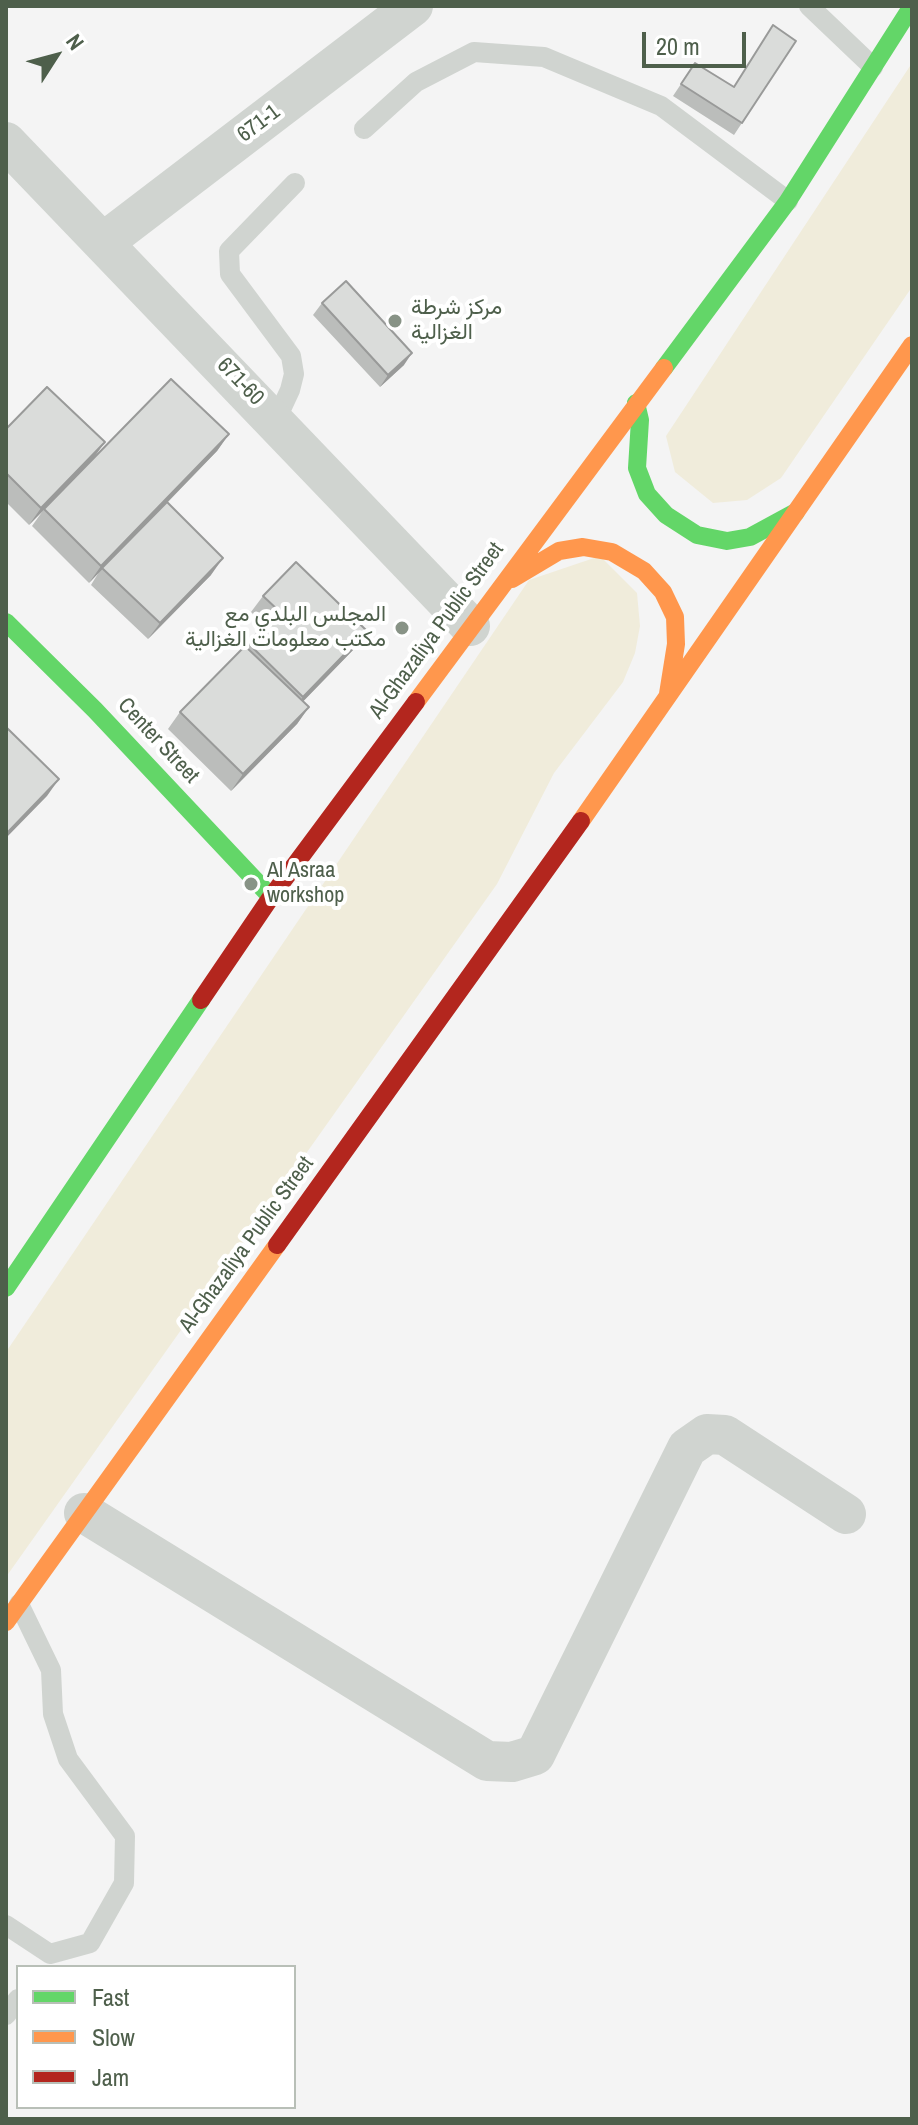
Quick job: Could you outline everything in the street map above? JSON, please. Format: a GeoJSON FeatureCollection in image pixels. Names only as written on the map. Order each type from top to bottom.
{"type":"FeatureCollection","features":[{"type":"Feature","properties":{"kind":"main road","name":"Al-Ghazaliya Public Street"},"geometry":{"type":"LineString","coordinates":[[6,1288],[271,897],[788,201],[912,6]]}},
{"type":"Feature","properties":{"kind":"main road","name":"Al-Ghazaliya Public Street"},"geometry":{"type":"LineString","coordinates":[[6,1622],[667,701],[912,345]]}},
{"type":"Feature","properties":{"kind":"main road"},"geometry":{"type":"LineString","coordinates":[[636,403],[640,420],[636,441],[637,468],[647,494],[666,515],[697,535],[727,541],[750,537],[801,509]]}},
{"type":"Feature","properties":{"kind":"main road"},"geometry":{"type":"LineString","coordinates":[[499,587],[559,551],[583,547],[612,552],[644,571],[663,592],[675,617],[676,644],[667,701]]}},
{"type":"Feature","properties":{"kind":"main road","name":"Center Street"},"geometry":{"type":"LineString","coordinates":[[6,622],[95,710],[271,897]]}},
{"type":"Feature","properties":{"kind":"street","name":"671-1"},"geometry":{"type":"LineString","coordinates":[[104,242],[413,6]]}},
{"type":"Feature","properties":{"kind":"street","name":"671-60"},"geometry":{"type":"LineString","coordinates":[[6,142],[276,420],[470,626]]}},
{"type":"Feature","properties":{"kind":"street"},"geometry":{"type":"LineString","coordinates":[[84,1513],[487,1761],[512,1762],[535,1755],[687,1448],[707,1434],[725,1435],[846,1514]]}},
{"type":"Feature","properties":{"kind":"lane"},"geometry":{"type":"LineString","coordinates":[[809,6],[873,67]]}},
{"type":"Feature","properties":{"kind":"lane"},"geometry":{"type":"LineString","coordinates":[[364,129],[416,82],[474,52],[544,57],[661,106],[788,201]]}},
{"type":"Feature","properties":{"kind":"lane"},"geometry":{"type":"LineString","coordinates":[[276,420],[294,374],[291,356],[230,274],[229,251],[295,183]]}},
{"type":"Feature","properties":{"kind":"lane"},"geometry":{"type":"LineString","coordinates":[[6,1925],[46,1961],[90,1943],[124,1883],[125,1836],[68,1759],[53,1714],[51,1670],[19,1604]]}},
{"type":"Feature","properties":{"kind":"shaded area"},"geometry":{"type":"Polygon","coordinates":[[[912,63],[912,287],[781,478],[747,500],[713,503],[675,472],[666,436],[912,63]]]}},
{"type":"Feature","properties":{"kind":"shaded area"},"geometry":{"type":"Polygon","coordinates":[[[600,556],[637,593],[640,626],[635,653],[623,682],[554,773],[497,884],[6,1577],[6,1352],[529,580],[600,556]]]}},
{"type":"Feature","properties":{"kind":"building"},"geometry":{"type":"Polygon","coordinates":[[[773,25],[796,41],[742,123],[681,84],[695,63],[734,87],[773,25]]]}},
{"type":"Feature","properties":{"kind":"building"},"geometry":{"type":"Polygon","coordinates":[[[346,281],[412,353],[388,375],[322,303],[346,281]]]}},
{"type":"Feature","properties":{"kind":"building"},"geometry":{"type":"Polygon","coordinates":[[[171,379],[229,434],[101,566],[44,509],[171,379]]]}},
{"type":"Feature","properties":{"kind":"building"},"geometry":{"type":"Polygon","coordinates":[[[47,387],[105,442],[41,508],[6,473],[6,429],[47,387]]]}},
{"type":"Feature","properties":{"kind":"building"},"geometry":{"type":"Polygon","coordinates":[[[167,502],[223,558],[160,623],[102,568],[167,502]]]}},
{"type":"Feature","properties":{"kind":"building"},"geometry":{"type":"Polygon","coordinates":[[[296,562],[367,631],[303,697],[248,643],[279,611],[263,596],[296,562]]]}},
{"type":"Feature","properties":{"kind":"building"},"geometry":{"type":"Polygon","coordinates":[[[245,646],[309,707],[243,774],[180,712],[245,646]]]}},
{"type":"Feature","properties":{"kind":"building"},"geometry":{"type":"Polygon","coordinates":[[[6,727],[59,779],[6,834],[6,727]]]}},
{"type":"Feature","properties":{"kind":"traffic: fast"},"geometry":{"type":"LineString","coordinates":[[664,368],[788,201],[912,6]]}},
{"type":"Feature","properties":{"kind":"traffic: fast"},"geometry":{"type":"LineString","coordinates":[[636,403],[640,420],[637,468],[647,494],[666,515],[697,535],[727,541],[750,537],[796,512]]}},
{"type":"Feature","properties":{"kind":"traffic: fast"},"geometry":{"type":"LineString","coordinates":[[6,622],[95,710],[271,897]]}},
{"type":"Feature","properties":{"kind":"traffic: fast"},"geometry":{"type":"LineString","coordinates":[[6,1288],[201,1000]]}},
{"type":"Feature","properties":{"kind":"traffic: slow"},"geometry":{"type":"LineString","coordinates":[[581,821],[912,345]]}},
{"type":"Feature","properties":{"kind":"traffic: slow"},"geometry":{"type":"LineString","coordinates":[[416,702],[664,368]]}},
{"type":"Feature","properties":{"kind":"traffic: slow"},"geometry":{"type":"LineString","coordinates":[[512,579],[559,551],[583,547],[612,552],[644,571],[663,592],[675,617],[676,644],[668,694]]}},
{"type":"Feature","properties":{"kind":"traffic: slow"},"geometry":{"type":"LineString","coordinates":[[6,1622],[277,1245]]}},
{"type":"Feature","properties":{"kind":"traffic: jam"},"geometry":{"type":"LineString","coordinates":[[201,1000],[271,897],[416,702]]}},
{"type":"Feature","properties":{"kind":"traffic: jam"},"geometry":{"type":"LineString","coordinates":[[277,1245],[581,821]]}},
{"type":"Feature","properties":{"kind":"place","name":"مركز شرطة الغزالية"},"geometry":{"type":"Point","coordinates":[395,321]}},
{"type":"Feature","properties":{"kind":"place","name":"المجلس البلدي مع مكتب معلومات الغزالية"},"geometry":{"type":"Point","coordinates":[402,628]}},
{"type":"Feature","properties":{"kind":"place","name":"Al Asraa workshop"},"geometry":{"type":"Point","coordinates":[251,884]}}]}
